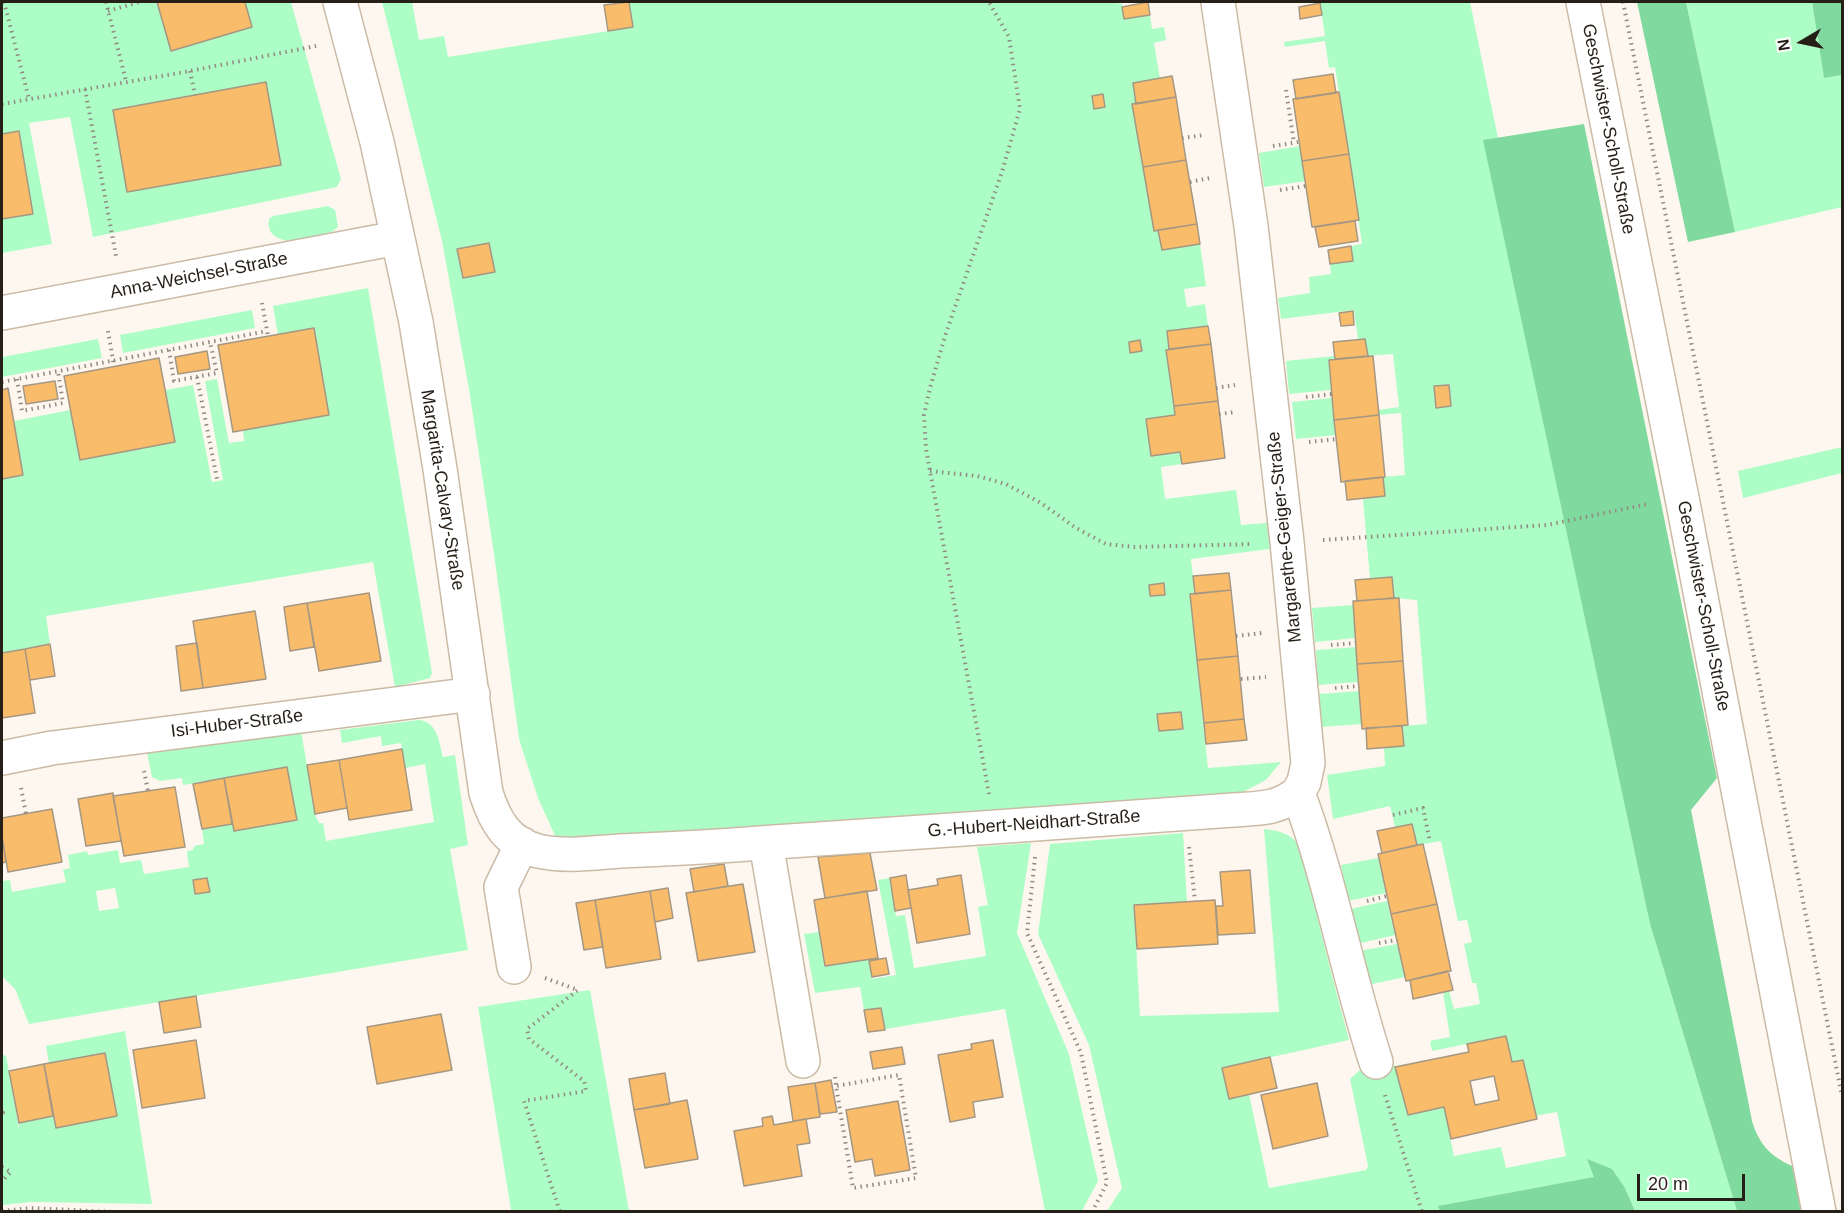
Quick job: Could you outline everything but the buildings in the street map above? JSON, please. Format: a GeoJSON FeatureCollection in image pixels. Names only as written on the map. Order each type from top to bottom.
{"type":"FeatureCollection","features":[{"type":"Feature","properties":{"kind":"street","name":"Margarita-Calvary-Straße"},"geometry":{"type":"LineString","coordinates":[[340,2],[377,142],[418,334],[440,469],[486,793],[493,815],[506,833],[522,844]]}},
{"type":"Feature","properties":{"kind":"street","name":"Margarethe-Geiger-Straße"},"geometry":{"type":"LineString","coordinates":[[1218,2],[1251,226],[1296,629],[1308,763],[1304,782],[1298,793]]}},
{"type":"Feature","properties":{"kind":"street","name":"Geschwister-Scholl-Straße"},"geometry":{"type":"LineString","coordinates":[[1583,2],[1682,498],[1819,1212]]}},
{"type":"Feature","properties":{"kind":"street","name":"Anna-Weichsel-Straße"},"geometry":{"type":"LineString","coordinates":[[2,313],[396,238]]}},
{"type":"Feature","properties":{"kind":"street","name":"Isi-Huber-Straße"},"geometry":{"type":"LineString","coordinates":[[2,758],[52,748],[473,693]]}},
{"type":"Feature","properties":{"kind":"street","name":"G.-Hubert-Neidhart-Straße"},"geometry":{"type":"LineString","coordinates":[[522,844],[537,851],[576,853],[766,843],[1271,807],[1285,803],[1298,793]]}},
{"type":"Feature","properties":{"kind":"street"},"geometry":{"type":"LineString","coordinates":[[1298,793],[1326,873],[1349,972],[1376,1062]]}},
{"type":"Feature","properties":{"kind":"street"},"geometry":{"type":"LineString","coordinates":[[766,843],[803,1061]]}},
{"type":"Feature","properties":{"kind":"street"},"geometry":{"type":"LineString","coordinates":[[514,967],[501,887],[522,844]]}},
{"type":"Feature","properties":{"kind":"path"},"geometry":{"type":"LineString","coordinates":[[4,2],[29,99]]}},
{"type":"Feature","properties":{"kind":"path"},"geometry":{"type":"LineString","coordinates":[[106,2],[126,81]]}},
{"type":"Feature","properties":{"kind":"path"},"geometry":{"type":"LineString","coordinates":[[108,11],[139,2]]}},
{"type":"Feature","properties":{"kind":"path"},"geometry":{"type":"LineString","coordinates":[[989,2],[1009,37],[1020,109],[1002,172],[945,336],[924,415],[926,449],[995,827]]}},
{"type":"Feature","properties":{"kind":"path"},"geometry":{"type":"LineString","coordinates":[[1623,2],[1842,1096]]}},
{"type":"Feature","properties":{"kind":"path"},"geometry":{"type":"LineString","coordinates":[[2,104],[351,40]]}},
{"type":"Feature","properties":{"kind":"path"},"geometry":{"type":"LineString","coordinates":[[190,71],[195,95]]}},
{"type":"Feature","properties":{"kind":"path"},"geometry":{"type":"LineString","coordinates":[[85,89],[123,290]]}},
{"type":"Feature","properties":{"kind":"path"},"geometry":{"type":"LineString","coordinates":[[1286,90],[1294,143]]}},
{"type":"Feature","properties":{"kind":"path"},"geometry":{"type":"LineString","coordinates":[[2,382],[210,342],[267,334],[262,303]]}},
{"type":"Feature","properties":{"kind":"path"},"geometry":{"type":"LineString","coordinates":[[108,331],[114,366]]}},
{"type":"Feature","properties":{"kind":"path"},"geometry":{"type":"LineString","coordinates":[[169,350],[174,381],[197,377],[217,373],[210,342]]}},
{"type":"Feature","properties":{"kind":"path"},"geometry":{"type":"LineString","coordinates":[[17,379],[22,411],[63,403],[58,371]]}},
{"type":"Feature","properties":{"kind":"path"},"geometry":{"type":"LineString","coordinates":[[197,377],[217,479]]}},
{"type":"Feature","properties":{"kind":"path"},"geometry":{"type":"LineString","coordinates":[[930,471],[976,476],[1006,484],[1106,544],[1136,547],[1254,544]]}},
{"type":"Feature","properties":{"kind":"path"},"geometry":{"type":"LineString","coordinates":[[1314,540],[1548,525],[1682,498]]}},
{"type":"Feature","properties":{"kind":"path"},"geometry":{"type":"LineString","coordinates":[[1393,815],[1423,808],[1430,842]]}},
{"type":"Feature","properties":{"kind":"path"},"geometry":{"type":"LineString","coordinates":[[1186,813],[1195,901]]}},
{"type":"Feature","properties":{"kind":"path"},"geometry":{"type":"LineString","coordinates":[[1037,824],[1027,933],[1081,1053],[1107,1183],[1092,1212]]}},
{"type":"Feature","properties":{"kind":"path"},"geometry":{"type":"LineString","coordinates":[[514,967],[578,990],[527,1029],[529,1039],[584,1080],[586,1091],[524,1101],[560,1212]]}},
{"type":"Feature","properties":{"kind":"path"},"geometry":{"type":"LineString","coordinates":[[1376,1062],[1422,1212]]}},
{"type":"Feature","properties":{"kind":"path"},"geometry":{"type":"LineString","coordinates":[[835,1076],[836,1086],[853,1188],[916,1178],[899,1076],[836,1086]]}},
{"type":"Feature","properties":{"kind":"path"},"geometry":{"type":"LineString","coordinates":[[2,1167],[10,1172],[2,1182]]}},
{"type":"Feature","properties":{"kind":"path"},"geometry":{"type":"LineString","coordinates":[[2,1211],[30,1208],[115,1212]]}},
{"type":"Feature","properties":{"kind":"green space"},"geometry":{"type":"Polygon","coordinates":[[[2,2],[157,2],[171,51],[252,27],[245,2],[291,2],[341,179],[337,187],[93,237],[70,117],[29,123],[52,244],[2,253],[2,219],[33,213],[19,131],[2,134],[2,2]],[[266,83],[113,110],[127,191],[280,165],[266,83]]]}},
{"type":"Feature","properties":{"kind":"green space"},"geometry":{"type":"Polygon","coordinates":[[[382,2],[412,2],[419,40],[444,36],[448,57],[633,27],[629,2],[1118,2],[1122,3],[1125,19],[1150,15],[1152,29],[1164,27],[1166,40],[1154,43],[1160,79],[1133,83],[1136,104],[1133,105],[1154,231],[1158,230],[1162,250],[1200,244],[1206,286],[1184,289],[1187,307],[1205,304],[1208,326],[1167,331],[1169,349],[1167,350],[1175,415],[1146,419],[1151,455],[1180,452],[1182,464],[1161,467],[1165,499],[1236,490],[1241,525],[1267,523],[1270,549],[1191,559],[1195,594],[1190,595],[1208,768],[1281,762],[1266,780],[1239,794],[761,827],[556,838],[538,798],[519,739],[469,389],[442,241],[382,2]],[[1103,94],[1092,96],[1094,109],[1105,107],[1103,94]],[[1164,583],[1149,585],[1150,596],[1165,595],[1164,583]],[[1181,712],[1157,714],[1159,731],[1182,729],[1181,712]]]}},
{"type":"Feature","properties":{"kind":"green space"},"geometry":{"type":"Polygon","coordinates":[[[1470,2],[1498,138],[1484,141],[1650,924],[1737,1211],[1635,1211],[1625,1188],[1588,1160],[1595,1177],[1439,1206],[1440,1211],[1107,1211],[1122,1188],[1089,1045],[1038,934],[1050,844],[1183,833],[1187,902],[1134,905],[1140,1016],[1279,1012],[1264,829],[1291,837],[1303,852],[1310,873],[1320,928],[1349,1040],[1222,1068],[1229,1099],[1249,1094],[1269,1188],[1366,1170],[1368,1166],[1350,1079],[1360,1070],[1393,1061],[1408,1114],[1444,1107],[1454,1156],[1501,1147],[1506,1168],[1566,1156],[1557,1112],[1535,1116],[1523,1060],[1512,1062],[1506,1036],[1432,1051],[1430,1041],[1450,1037],[1443,992],[1449,991],[1454,1009],[1480,1004],[1476,983],[1472,983],[1464,944],[1472,942],[1467,920],[1458,921],[1441,841],[1417,845],[1412,824],[1395,827],[1390,806],[1333,819],[1327,775],[1385,766],[1384,747],[1404,746],[1402,726],[1427,724],[1417,600],[1394,598],[1392,577],[1370,579],[1363,499],[1385,496],[1383,477],[1405,475],[1401,413],[1379,415],[1379,410],[1399,407],[1393,354],[1368,356],[1365,339],[1358,340],[1354,310],[1281,319],[1278,298],[1310,293],[1309,277],[1331,274],[1330,264],[1353,261],[1351,246],[1362,244],[1335,67],[1329,68],[1325,41],[1285,47],[1284,42],[1325,36],[1320,3],[1470,2]]]}},
{"type":"Feature","properties":{"kind":"green space"},"geometry":{"type":"Polygon","coordinates":[[[1637,2],[1686,2],[1735,232],[1688,242],[1637,2]]]}},
{"type":"Feature","properties":{"kind":"green space"},"geometry":{"type":"Polygon","coordinates":[[[1686,2],[1812,2],[1824,78],[1842,75],[1842,207],[1735,232],[1686,2]]]}},
{"type":"Feature","properties":{"kind":"green space"},"geometry":{"type":"Polygon","coordinates":[[[1812,2],[1842,2],[1842,75],[1824,78],[1812,2]]]}},
{"type":"Feature","properties":{"kind":"green space"},"geometry":{"type":"Polygon","coordinates":[[[1584,124],[1717,778],[1691,810],[1752,1121],[1766,1148],[1777,1158],[1792,1166],[1803,1211],[1737,1211],[1650,924],[1483,140],[1584,124]]]}},
{"type":"Feature","properties":{"kind":"green space"},"geometry":{"type":"Polygon","coordinates":[[[1300,146],[1306,181],[1264,187],[1259,153],[1300,146]]]}},
{"type":"Feature","properties":{"kind":"green space"},"geometry":{"type":"Polygon","coordinates":[[[328,206],[335,210],[338,227],[331,232],[309,240],[296,241],[275,237],[270,230],[269,219],[273,216],[328,206]]]}},
{"type":"Feature","properties":{"kind":"green space"},"geometry":{"type":"Polygon","coordinates":[[[368,288],[432,673],[430,678],[395,687],[373,562],[46,616],[50,644],[2,653],[2,479],[22,475],[14,421],[70,410],[81,460],[175,442],[166,390],[193,385],[212,482],[223,480],[205,381],[217,379],[229,443],[244,441],[243,430],[329,415],[314,329],[278,335],[273,306],[368,288]]]}},
{"type":"Feature","properties":{"kind":"green space"},"geometry":{"type":"Polygon","coordinates":[[[252,310],[255,328],[123,353],[120,335],[252,310]]]}},
{"type":"Feature","properties":{"kind":"green space"},"geometry":{"type":"Polygon","coordinates":[[[98,339],[102,358],[2,377],[2,357],[98,339]]]}},
{"type":"Feature","properties":{"kind":"green space"},"geometry":{"type":"Polygon","coordinates":[[[1334,356],[1335,359],[1329,360],[1331,390],[1289,394],[1286,361],[1334,356]]]}},
{"type":"Feature","properties":{"kind":"green space"},"geometry":{"type":"Polygon","coordinates":[[[1332,398],[1336,435],[1296,439],[1292,402],[1332,398]]]}},
{"type":"Feature","properties":{"kind":"green space"},"geometry":{"type":"Polygon","coordinates":[[[1842,447],[1842,473],[1743,498],[1738,471],[1842,447]]]}},
{"type":"Feature","properties":{"kind":"green space"},"geometry":{"type":"Polygon","coordinates":[[[1353,605],[1355,638],[1315,642],[1312,608],[1353,605]]]}},
{"type":"Feature","properties":{"kind":"green space"},"geometry":{"type":"Polygon","coordinates":[[[1356,647],[1358,682],[1318,685],[1316,650],[1356,647]]]}},
{"type":"Feature","properties":{"kind":"green space"},"geometry":{"type":"Polygon","coordinates":[[[1359,691],[1362,724],[1321,727],[1319,694],[1359,691]]]}},
{"type":"Feature","properties":{"kind":"green space"},"geometry":{"type":"Polygon","coordinates":[[[419,720],[434,729],[443,757],[455,755],[468,845],[450,849],[468,950],[29,1024],[15,989],[2,976],[2,876],[3,881],[10,880],[12,892],[66,882],[63,870],[70,868],[68,855],[87,851],[88,855],[118,850],[120,863],[141,860],[144,874],[189,867],[187,851],[193,850],[194,846],[204,844],[202,829],[232,824],[234,831],[297,820],[287,767],[183,785],[182,778],[160,781],[152,777],[147,753],[301,731],[316,817],[319,823],[323,823],[326,841],[434,822],[425,764],[405,768],[401,743],[382,746],[381,736],[342,743],[340,730],[419,720]],[[207,878],[193,881],[195,894],[210,892],[207,878]],[[115,888],[96,891],[99,911],[119,908],[115,888]]]}},
{"type":"Feature","properties":{"kind":"green space"},"geometry":{"type":"Polygon","coordinates":[[[1031,843],[1017,933],[1069,1054],[1098,1181],[1082,1211],[1045,1211],[1005,1009],[868,1032],[860,987],[815,993],[804,934],[819,932],[826,966],[868,959],[872,979],[896,975],[878,880],[890,878],[896,916],[905,915],[914,968],[986,956],[978,907],[988,905],[977,847],[1031,843]]]}},
{"type":"Feature","properties":{"kind":"green space"},"geometry":{"type":"Polygon","coordinates":[[[1378,858],[1386,893],[1348,901],[1341,865],[1378,858]]]}},
{"type":"Feature","properties":{"kind":"green space"},"geometry":{"type":"Polygon","coordinates":[[[1387,901],[1395,935],[1357,944],[1350,909],[1387,901]]]}},
{"type":"Feature","properties":{"kind":"green space"},"geometry":{"type":"Polygon","coordinates":[[[1397,944],[1405,977],[1368,985],[1359,951],[1397,944]]]}},
{"type":"Feature","properties":{"kind":"green space"},"geometry":{"type":"Polygon","coordinates":[[[590,990],[629,1211],[511,1210],[478,1007],[590,990]]]}},
{"type":"Feature","properties":{"kind":"green space"},"geometry":{"type":"Polygon","coordinates":[[[125,1031],[152,1204],[31,1202],[2,1205],[2,1056],[6,1055],[19,1129],[19,1123],[53,1116],[56,1128],[117,1116],[105,1053],[49,1063],[46,1046],[125,1031]]]}},
{"type":"Feature","properties":{"kind":"green space"},"geometry":{"type":"Polygon","coordinates":[[[1587,1159],[1612,1169],[1625,1188],[1635,1211],[1440,1211],[1438,1206],[1594,1177],[1587,1159]]]}}]}
